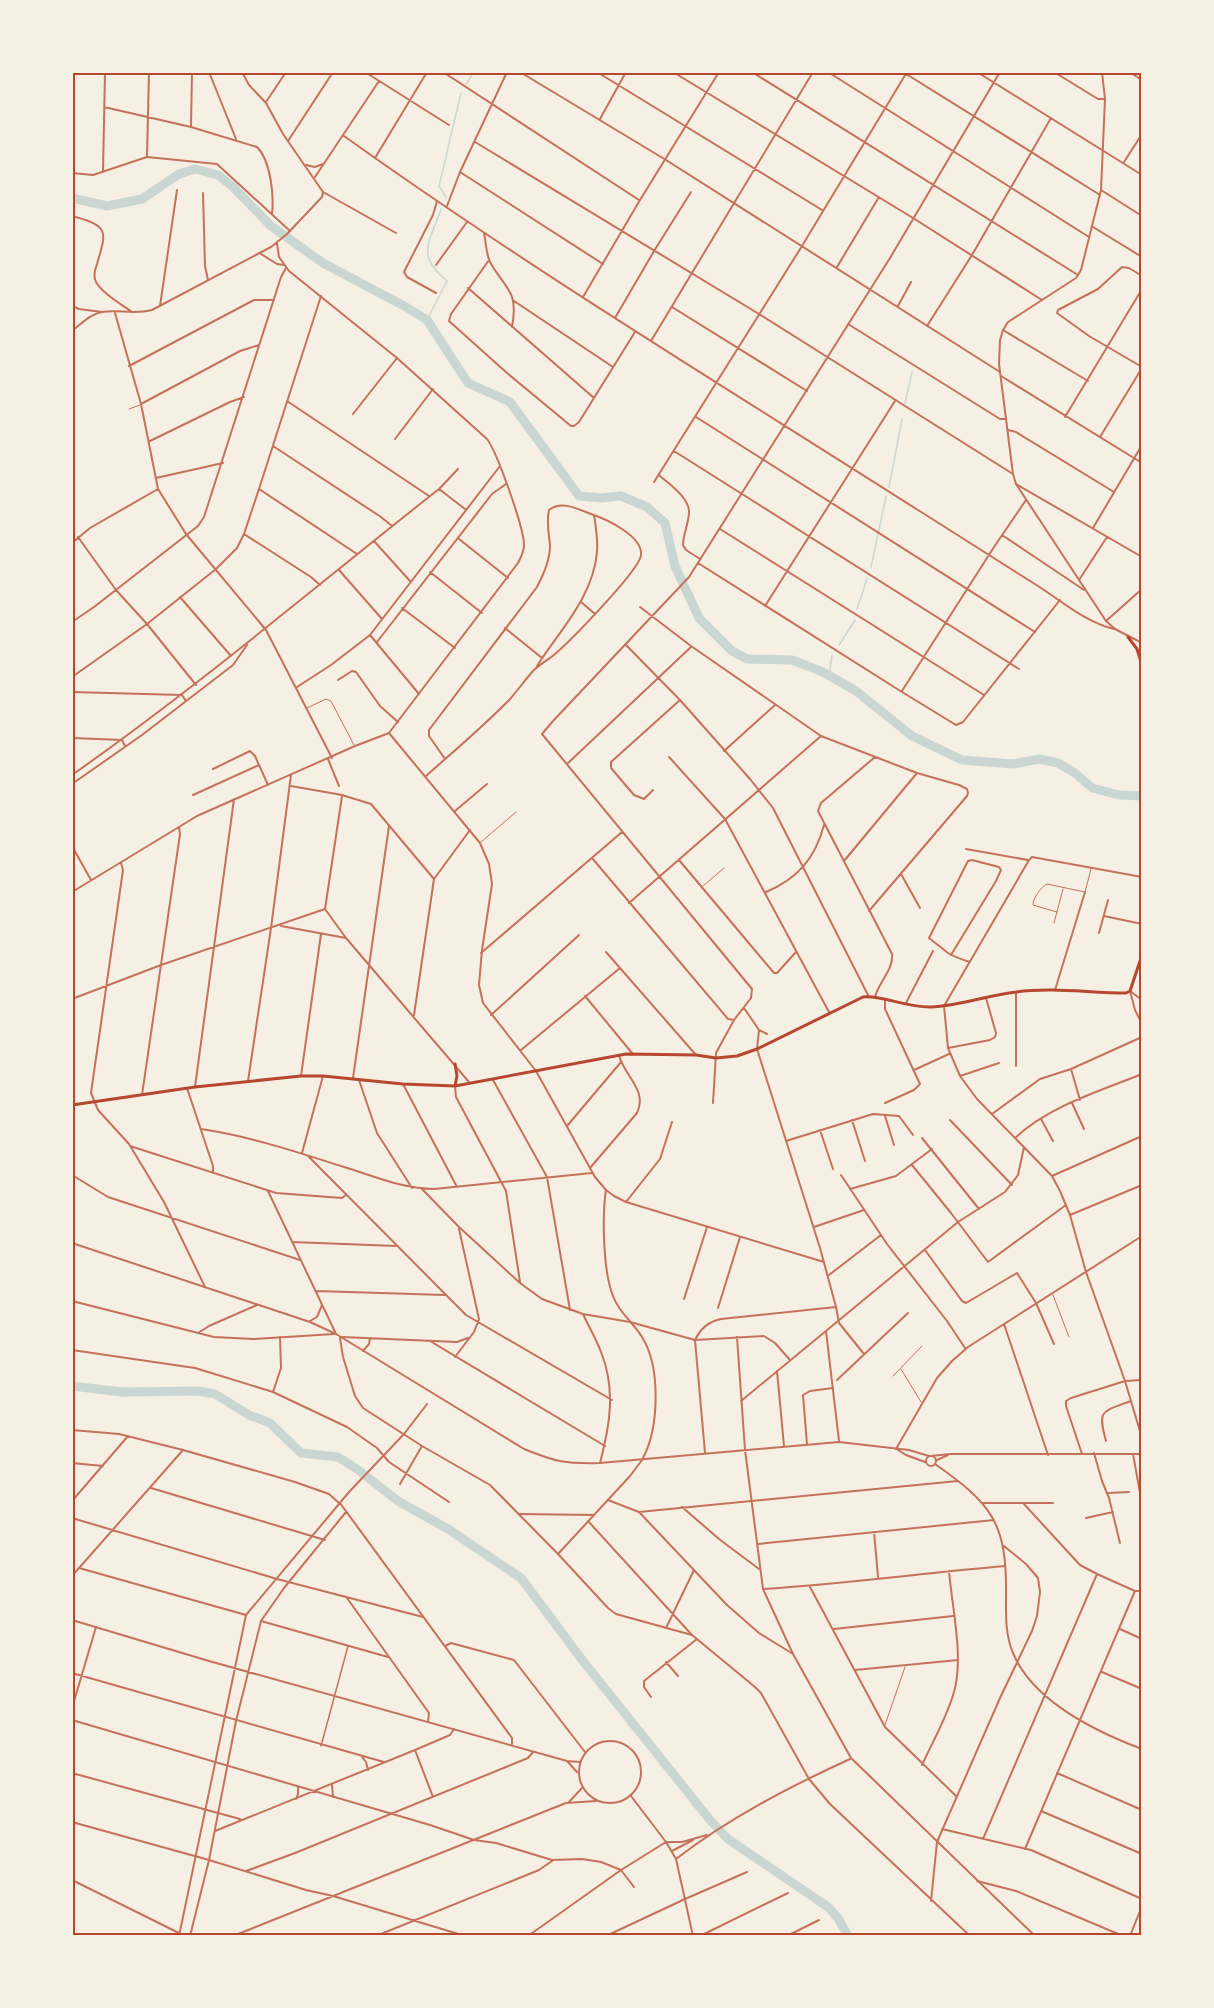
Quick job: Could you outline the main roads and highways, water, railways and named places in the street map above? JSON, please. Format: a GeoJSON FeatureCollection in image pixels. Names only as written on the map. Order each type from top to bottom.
{"type":"FeatureCollection","features":[{"type":"Feature","properties":{"kind":"main road"},"geometry":{"type":"LineString","coordinates":[[1128,637],[1142,660],[1142,681]]}},
{"type":"Feature","properties":{"kind":"main road"},"geometry":{"type":"LineString","coordinates":[[72,1105],[187,1088],[301,1076],[455,1086],[632,1053],[696,1055],[716,1058],[743,1055],[853,1001],[869,997],[918,1007],[944,1006],[1016,992],[1055,990],[1122,993],[1130,991],[1142,955]]}},
{"type":"Feature","properties":{"kind":"main road"},"geometry":{"type":"LineString","coordinates":[[455,1064],[457,1076],[455,1086]]}},
{"type":"Feature","properties":{"kind":"waterway"},"geometry":{"type":"LineString","coordinates":[[466,84],[474,72]]}},
{"type":"Feature","properties":{"kind":"waterway"},"geometry":{"type":"LineString","coordinates":[[446,197],[439,186],[461,93]]}},
{"type":"Feature","properties":{"kind":"waterway"},"geometry":{"type":"LineString","coordinates":[[72,198],[107,206],[142,199],[179,174],[195,169],[218,175],[271,226],[323,263],[427,320],[468,383],[510,402],[579,496],[601,498],[621,496],[647,507],[665,523],[675,566],[699,618],[732,651],[747,659],[792,660],[823,672],[856,691],[912,736],[962,760],[1013,764],[1039,759],[1058,763],[1075,773],[1092,788],[1119,795],[1142,796]]}},
{"type":"Feature","properties":{"kind":"waterway"},"geometry":{"type":"LineString","coordinates":[[427,320],[447,281],[437,272],[428,255],[430,239],[441,209]]}},
{"type":"Feature","properties":{"kind":"waterway"},"geometry":{"type":"LineString","coordinates":[[905,403],[912,372]]}},
{"type":"Feature","properties":{"kind":"waterway"},"geometry":{"type":"LineString","coordinates":[[889,487],[902,419]]}},
{"type":"Feature","properties":{"kind":"waterway"},"geometry":{"type":"LineString","coordinates":[[871,567],[886,497]]}},
{"type":"Feature","properties":{"kind":"waterway"},"geometry":{"type":"LineString","coordinates":[[857,609],[867,579]]}},
{"type":"Feature","properties":{"kind":"waterway"},"geometry":{"type":"LineString","coordinates":[[839,645],[855,620]]}},
{"type":"Feature","properties":{"kind":"waterway"},"geometry":{"type":"LineString","coordinates":[[829,676],[832,655]]}},
{"type":"Feature","properties":{"kind":"waterway"},"geometry":{"type":"LineString","coordinates":[[72,1386],[122,1392],[198,1391],[215,1394],[249,1415],[270,1423],[301,1453],[338,1457],[398,1501],[448,1529],[521,1578],[583,1661],[710,1820],[728,1839],[828,1907],[838,1918],[848,1936]]}}]}
